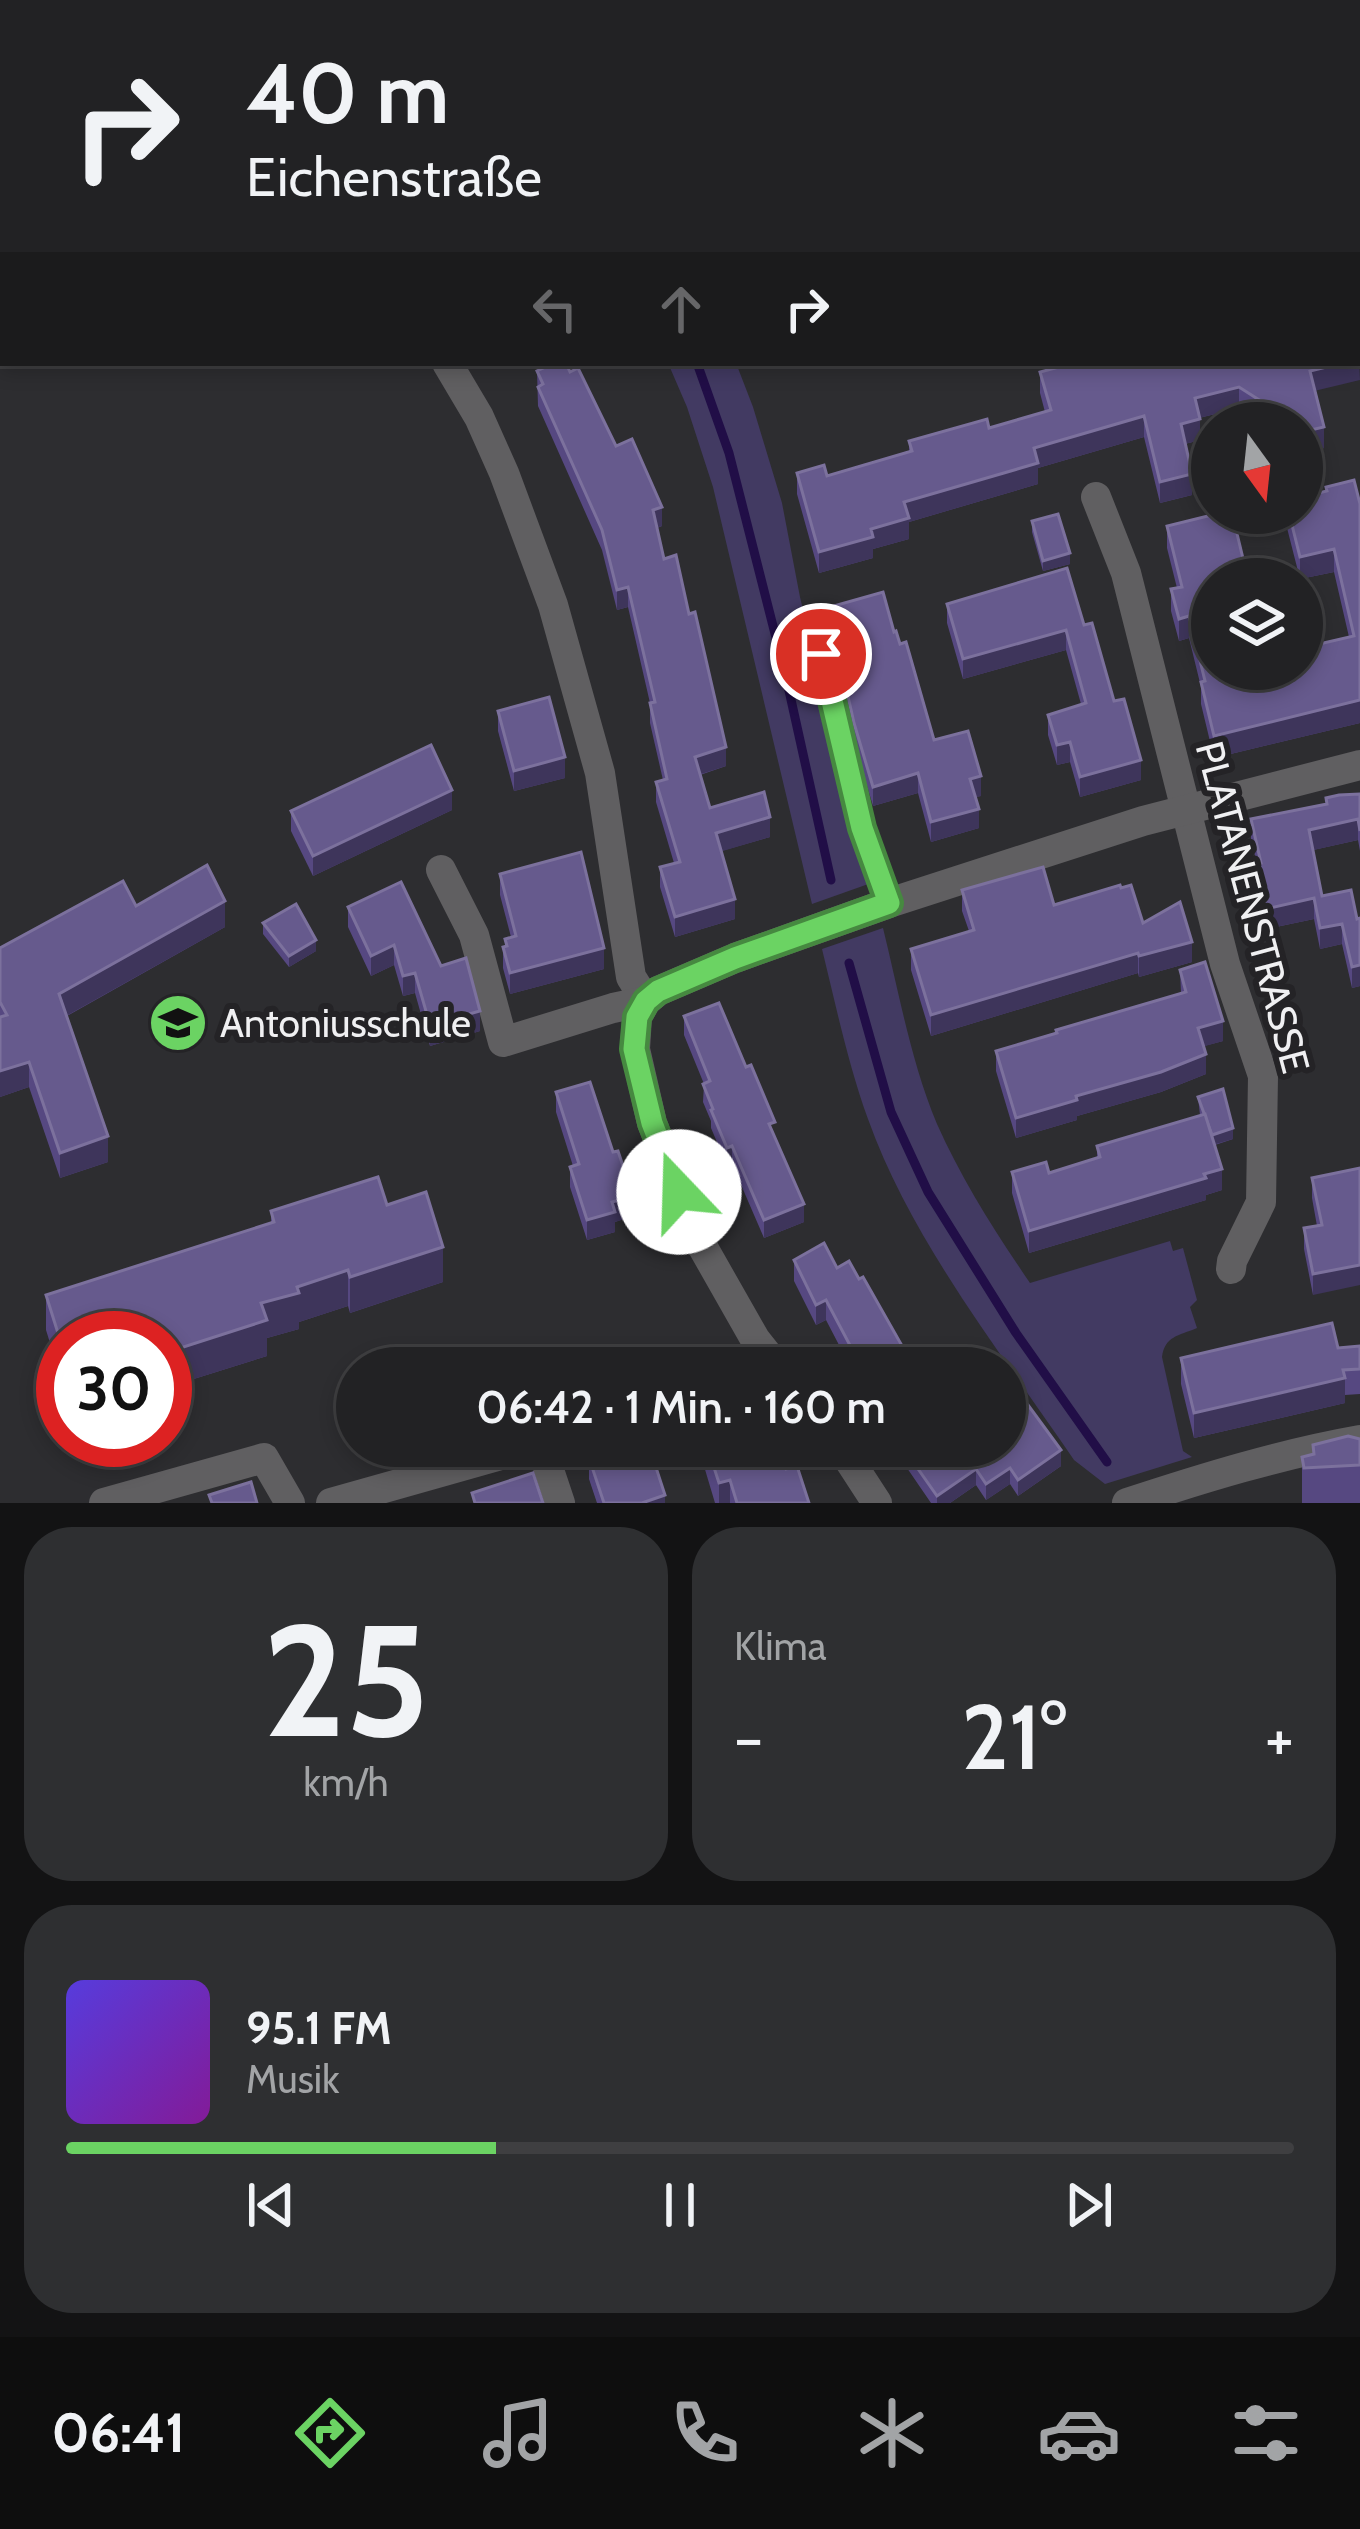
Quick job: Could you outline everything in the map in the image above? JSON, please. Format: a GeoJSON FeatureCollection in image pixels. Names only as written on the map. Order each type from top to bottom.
{"type":"FeatureCollection","features":[{"type":"Feature","properties":{"kind":"street"},"geometry":{"type":"LineString","coordinates":[[449,366],[504,472],[554,605],[600,773],[631,976],[646,1001]]}},
{"type":"Feature","properties":{"kind":"street","name":"PLATANENSTRASSE"},"geometry":{"type":"LineString","coordinates":[[1096,497],[1126,573],[1226,964],[1263,1076],[1262,1202],[1231,1269]]}},
{"type":"Feature","properties":{"kind":"street"},"geometry":{"type":"LineString","coordinates":[[761,1347],[697,1238],[652,1123],[634,1049],[637,1017],[646,1001],[658,991],[735,958],[889,903],[1187,808],[1360,765]]}},
{"type":"Feature","properties":{"kind":"street"},"geometry":{"type":"LineString","coordinates":[[441,870],[474,935],[502,1042],[646,1001]]}},
{"type":"Feature","properties":{"kind":"street"},"geometry":{"type":"LineString","coordinates":[[1127,1503],[1360,1440]]}},
{"type":"Feature","properties":{"kind":"street"},"geometry":{"type":"LineString","coordinates":[[104,1503],[264,1458],[290,1503]]}},
{"type":"Feature","properties":{"kind":"street"},"geometry":{"type":"LineString","coordinates":[[331,1503],[461,1467]]}},
{"type":"Feature","properties":{"kind":"street"},"geometry":{"type":"LineString","coordinates":[[545,1467],[560,1503]]}},
{"type":"Feature","properties":{"kind":"street"},"geometry":{"type":"LineString","coordinates":[[854,1467],[877,1503]]}},
{"type":"Feature","properties":{"kind":"lane"},"geometry":{"type":"LineString","coordinates":[[821,654],[862,828],[889,903]]}},
{"type":"Feature","properties":{"kind":"shaded area"},"geometry":{"type":"Polygon","coordinates":[[[669,366],[737,366],[782,503],[855,831],[874,882],[812,904],[713,487],[669,366]]]}},
{"type":"Feature","properties":{"kind":"shaded area"},"geometry":{"type":"Polygon","coordinates":[[[883,928],[913,1052],[937,1124],[980,1205],[1030,1283],[1170,1241],[1173,1251],[1183,1248],[1197,1300],[1190,1307],[1197,1328],[1169,1341],[1162,1357],[1183,1451],[1192,1457],[1105,1484],[1074,1460],[1026,1391],[1026,1347],[996,1347],[933,1252],[886,1164],[848,1056],[822,949],[883,928]]]}},
{"type":"Feature","properties":{"kind":"building"},"geometry":{"type":"Polygon","coordinates":[[[548,366],[567,366],[570,372],[578,368],[616,446],[632,439],[662,507],[653,510],[664,559],[676,555],[689,614],[695,612],[726,747],[695,757],[710,808],[764,792],[770,817],[716,833],[735,899],[675,917],[660,867],[680,862],[656,782],[667,779],[628,587],[617,590],[602,530],[538,387],[543,384],[537,371],[548,366]]]}},
{"type":"Feature","properties":{"kind":"building"},"geometry":{"type":"Polygon","coordinates":[[[1063,366],[1331,366],[1310,371],[1318,402],[1262,402],[1239,387],[1195,398],[1191,421],[1181,424],[1191,474],[1160,482],[1144,416],[1034,448],[1038,463],[904,502],[909,518],[871,529],[873,537],[819,552],[797,473],[824,465],[827,476],[912,451],[909,441],[987,419],[989,428],[1051,410],[1040,372],[1063,366]]]}},
{"type":"Feature","properties":{"kind":"building"},"geometry":{"type":"Polygon","coordinates":[[[1354,480],[1360,504],[1360,700],[1214,736],[1203,690],[1323,690],[1323,643],[1354,636],[1334,549],[1300,557],[1294,534],[1323,534],[1326,487],[1354,480]]]}},
{"type":"Feature","properties":{"kind":"building"},"geometry":{"type":"Polygon","coordinates":[[[1058,514],[1070,553],[1043,561],[1032,521],[1058,514]]]}},
{"type":"Feature","properties":{"kind":"building"},"geometry":{"type":"Polygon","coordinates":[[[1191,520],[1191,534],[1237,534],[1243,558],[1191,558],[1191,624],[1189,616],[1179,619],[1171,589],[1182,587],[1167,526],[1191,520]]]}},
{"type":"Feature","properties":{"kind":"building"},"geometry":{"type":"Polygon","coordinates":[[[1067,568],[1084,625],[1092,623],[1114,701],[1124,699],[1141,760],[1080,777],[1070,742],[1057,745],[1048,715],[1086,703],[1066,630],[963,659],[947,604],[1067,568]]]}},
{"type":"Feature","properties":{"kind":"building"},"geometry":{"type":"Polygon","coordinates":[[[883,592],[894,632],[900,644],[906,642],[934,740],[968,731],[981,776],[970,779],[979,809],[931,822],[918,773],[873,787],[854,723],[843,674],[849,673],[830,607],[883,592]]]}},
{"type":"Feature","properties":{"kind":"building"},"geometry":{"type":"Polygon","coordinates":[[[549,697],[565,757],[514,771],[498,711],[549,697]]]}},
{"type":"Feature","properties":{"kind":"building"},"geometry":{"type":"Polygon","coordinates":[[[431,745],[452,790],[313,856],[291,811],[431,745]]]}},
{"type":"Feature","properties":{"kind":"building"},"geometry":{"type":"Polygon","coordinates":[[[1360,794],[1360,831],[1358,819],[1309,830],[1322,896],[1351,890],[1360,918],[1360,965],[1352,967],[1342,924],[1320,928],[1314,898],[1261,910],[1251,865],[1261,863],[1251,819],[1327,804],[1326,798],[1339,795],[1360,794]]]}},
{"type":"Feature","properties":{"kind":"building"},"geometry":{"type":"Polygon","coordinates":[[[581,852],[604,948],[510,973],[503,947],[507,946],[505,939],[516,936],[500,874],[581,852]]]}},
{"type":"Feature","properties":{"kind":"building"},"geometry":{"type":"Polygon","coordinates":[[[207,865],[225,901],[59,994],[108,1136],[60,1153],[29,1062],[0,1071],[0,1017],[7,1015],[0,1002],[0,948],[123,881],[136,906],[207,865]]]}},
{"type":"Feature","properties":{"kind":"building"},"geometry":{"type":"Polygon","coordinates":[[[1043,867],[1054,905],[1131,885],[1143,923],[1180,902],[1192,942],[1138,953],[931,1015],[911,949],[974,930],[962,890],[1043,867]]]}},
{"type":"Feature","properties":{"kind":"building"},"geometry":{"type":"Polygon","coordinates":[[[401,882],[441,966],[466,958],[480,1011],[430,1025],[415,973],[403,976],[394,945],[371,956],[348,907],[401,882]]]}},
{"type":"Feature","properties":{"kind":"building"},"geometry":{"type":"Polygon","coordinates":[[[296,904],[316,940],[289,956],[263,923],[296,904]]]}},
{"type":"Feature","properties":{"kind":"building"},"geometry":{"type":"Polygon","coordinates":[[[1205,962],[1223,1021],[1198,1028],[1206,1054],[1016,1118],[996,1051],[1186,992],[1180,970],[1205,962]]]}},
{"type":"Feature","properties":{"kind":"building"},"geometry":{"type":"Polygon","coordinates":[[[719,1003],[746,1067],[751,1065],[775,1122],[769,1124],[804,1204],[764,1220],[711,1110],[703,1084],[710,1081],[684,1016],[719,1003]]]}},
{"type":"Feature","properties":{"kind":"building"},"geometry":{"type":"Polygon","coordinates":[[[590,1082],[633,1196],[612,1202],[615,1212],[587,1220],[570,1167],[579,1164],[556,1092],[590,1082]]]}},
{"type":"Feature","properties":{"kind":"building"},"geometry":{"type":"Polygon","coordinates":[[[1223,1089],[1233,1128],[1212,1135],[1198,1097],[1223,1089]]]}},
{"type":"Feature","properties":{"kind":"building"},"geometry":{"type":"Polygon","coordinates":[[[1205,1114],[1222,1169],[1204,1174],[1206,1178],[1029,1231],[1012,1172],[1046,1162],[1049,1173],[1100,1157],[1097,1146],[1205,1114]]]}},
{"type":"Feature","properties":{"kind":"building"},"geometry":{"type":"Polygon","coordinates":[[[1360,1168],[1360,1265],[1313,1274],[1304,1228],[1322,1225],[1312,1178],[1360,1168]]]}},
{"type":"Feature","properties":{"kind":"building"},"geometry":{"type":"Polygon","coordinates":[[[378,1177],[387,1205],[426,1192],[443,1247],[350,1277],[348,1270],[297,1287],[299,1293],[261,1303],[267,1320],[192,1344],[192,1311],[51,1311],[46,1295],[274,1222],[271,1211],[378,1177]]]}},
{"type":"Feature","properties":{"kind":"building"},"geometry":{"type":"Polygon","coordinates":[[[824,1243],[837,1268],[849,1261],[903,1347],[851,1347],[826,1300],[816,1305],[794,1260],[824,1243]]]}},
{"type":"Feature","properties":{"kind":"building"},"geometry":{"type":"Polygon","coordinates":[[[1332,1323],[1338,1348],[1360,1346],[1360,1369],[1343,1370],[1345,1378],[1194,1413],[1181,1358],[1332,1323]]]}},
{"type":"Feature","properties":{"kind":"building"},"geometry":{"type":"Polygon","coordinates":[[[1026,1406],[1061,1450],[1018,1480],[1010,1468],[986,1484],[976,1469],[937,1496],[917,1467],[1026,1467],[1026,1406]]]}},
{"type":"Feature","properties":{"kind":"building"},"geometry":{"type":"Polygon","coordinates":[[[1348,1436],[1360,1439],[1360,1465],[1304,1468],[1302,1457],[1314,1454],[1313,1445],[1348,1436]]]}},
{"type":"Feature","properties":{"kind":"building"},"geometry":{"type":"Polygon","coordinates":[[[592,1467],[656,1467],[665,1495],[642,1503],[604,1503],[592,1467]]]}},
{"type":"Feature","properties":{"kind":"building"},"geometry":{"type":"Polygon","coordinates":[[[714,1467],[797,1467],[809,1503],[737,1503],[730,1480],[719,1483],[714,1467]]]}},
{"type":"Feature","properties":{"kind":"building"},"geometry":{"type":"Polygon","coordinates":[[[533,1473],[543,1503],[475,1503],[472,1493],[533,1473]]]}},
{"type":"Feature","properties":{"kind":"building"},"geometry":{"type":"Polygon","coordinates":[[[251,1482],[257,1503],[212,1503],[209,1495],[251,1482]]]}},
{"type":"Feature","properties":{"kind":"waterway"},"geometry":{"type":"LineString","coordinates":[[698,366],[729,453],[831,880]]}},
{"type":"Feature","properties":{"kind":"waterway"},"geometry":{"type":"LineString","coordinates":[[849,963],[891,1112],[928,1192],[1016,1333],[1107,1462]]}},
{"type":"Feature","properties":{"kind":"place","name":"Antoniusschule"},"geometry":{"type":"Point","coordinates":[178,1023]}},
{"type":"Feature","properties":{"kind":"route"},"geometry":{"type":"LineString","coordinates":[[679,1192],[652,1123],[634,1049],[637,1017],[646,1001],[658,991],[735,958],[889,903],[862,828],[821,654]]}}]}
